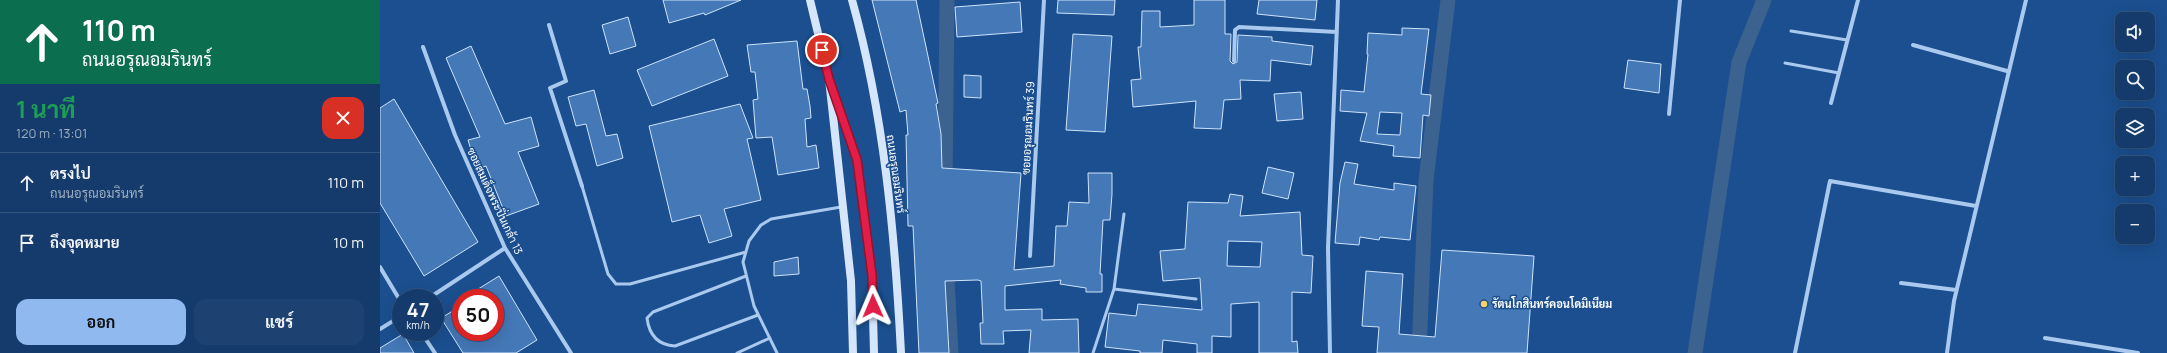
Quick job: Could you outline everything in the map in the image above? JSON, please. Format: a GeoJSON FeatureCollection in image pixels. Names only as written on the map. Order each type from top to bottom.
{"type":"FeatureCollection","features":[{"type":"Feature","properties":{"kind":"main road"},"geometry":{"type":"LineString","coordinates":[[810,0],[829,79],[857,160],[872,275],[874,353]]}},
{"type":"Feature","properties":{"kind":"main road","name":"ถนนอรุณอมรินทร์"},"geometry":{"type":"LineString","coordinates":[[852,0],[872,90],[884,159],[898,293],[901,353]]}},
{"type":"Feature","properties":{"kind":"main road"},"geometry":{"type":"LineString","coordinates":[[829,79],[851,281],[853,353]]}},
{"type":"Feature","properties":{"kind":"street","name":"ซอยอรุณอมรินทร์ 39"},"geometry":{"type":"LineString","coordinates":[[1030,256],[1044,0]]}},
{"type":"Feature","properties":{"kind":"street"},"geometry":{"type":"LineString","coordinates":[[1330,353],[1328,248],[1338,0]]}},
{"type":"Feature","properties":{"kind":"street"},"geometry":{"type":"LineString","coordinates":[[1669,114],[1680,0]]}},
{"type":"Feature","properties":{"kind":"street"},"geometry":{"type":"LineString","coordinates":[[1831,103],[1858,0]]}},
{"type":"Feature","properties":{"kind":"street"},"geometry":{"type":"LineString","coordinates":[[1947,353],[1956,290],[2007,71],[2026,0]]}},
{"type":"Feature","properties":{"kind":"street"},"geometry":{"type":"LineString","coordinates":[[549,25],[566,81],[550,88],[582,186]]}},
{"type":"Feature","properties":{"kind":"street"},"geometry":{"type":"LineString","coordinates":[[1234,61],[1235,30],[1239,27],[1337,32]]}},
{"type":"Feature","properties":{"kind":"street"},"geometry":{"type":"LineString","coordinates":[[1913,45],[2007,71]]}},
{"type":"Feature","properties":{"kind":"street","name":"ซอยสมเด็จพระปิ่นเกล้า 13"},"geometry":{"type":"LineString","coordinates":[[423,47],[455,135],[505,248],[570,353]]}},
{"type":"Feature","properties":{"kind":"street"},"geometry":{"type":"LineString","coordinates":[[1795,353],[1830,181],[1976,206]]}},
{"type":"Feature","properties":{"kind":"street"},"geometry":{"type":"LineString","coordinates":[[443,289],[505,248]]}},
{"type":"Feature","properties":{"kind":"street"},"geometry":{"type":"LineString","coordinates":[[380,267],[393,289]]}},
{"type":"Feature","properties":{"kind":"street"},"geometry":{"type":"LineString","coordinates":[[1901,283],[1956,290]]}},
{"type":"Feature","properties":{"kind":"street"},"geometry":{"type":"LineString","coordinates":[[380,329],[392,322]]}},
{"type":"Feature","properties":{"kind":"street"},"geometry":{"type":"LineString","coordinates":[[2045,338],[2138,353]]}},
{"type":"Feature","properties":{"kind":"street"},"geometry":{"type":"LineString","coordinates":[[427,341],[435,353]]}},
{"type":"Feature","properties":{"kind":"lane"},"geometry":{"type":"LineString","coordinates":[[1791,31],[1847,40]]}},
{"type":"Feature","properties":{"kind":"lane"},"geometry":{"type":"LineString","coordinates":[[1785,63],[1839,73]]}},
{"type":"Feature","properties":{"kind":"lane"},"geometry":{"type":"LineString","coordinates":[[582,186],[608,274],[616,284],[630,284],[746,252]]}},
{"type":"Feature","properties":{"kind":"lane"},"geometry":{"type":"LineString","coordinates":[[777,353],[754,306],[746,276],[743,262],[749,241],[761,225],[771,219],[843,207]]}},
{"type":"Feature","properties":{"kind":"lane"},"geometry":{"type":"LineString","coordinates":[[1093,353],[1114,289],[1124,214]]}},
{"type":"Feature","properties":{"kind":"lane"},"geometry":{"type":"LineString","coordinates":[[746,276],[653,312],[647,318],[648,327],[655,340],[667,346],[675,346],[758,315]]}},
{"type":"Feature","properties":{"kind":"lane"},"geometry":{"type":"LineString","coordinates":[[1114,289],[1196,299]]}},
{"type":"Feature","properties":{"kind":"lane"},"geometry":{"type":"LineString","coordinates":[[736,353],[770,338]]}},
{"type":"Feature","properties":{"kind":"building"},"geometry":{"type":"Polygon","coordinates":[[[663,0],[741,0],[705,15],[704,13],[669,23],[663,0]]]}},
{"type":"Feature","properties":{"kind":"building"},"geometry":{"type":"Polygon","coordinates":[[[872,0],[916,0],[938,103],[936,104],[941,134],[942,168],[1021,173],[1014,270],[1054,266],[1056,226],[1067,226],[1069,202],[1089,203],[1088,173],[1112,173],[1110,220],[1103,220],[1100,274],[1102,274],[1102,292],[1086,292],[1086,288],[1060,284],[1061,280],[1005,286],[1005,310],[1042,309],[1042,320],[1078,319],[1079,353],[1029,353],[1031,330],[1003,331],[1004,344],[981,344],[980,323],[983,323],[981,281],[978,280],[945,281],[949,353],[919,353],[913,226],[908,226],[906,135],[908,135],[906,110],[900,112],[872,0]]]}},
{"type":"Feature","properties":{"kind":"building"},"geometry":{"type":"Polygon","coordinates":[[[1058,0],[1115,0],[1114,15],[1057,13],[1058,0]]]}},
{"type":"Feature","properties":{"kind":"building"},"geometry":{"type":"Polygon","coordinates":[[[1194,0],[1225,0],[1225,34],[1231,34],[1230,61],[1233,64],[1237,62],[1238,35],[1272,37],[1272,41],[1313,46],[1311,65],[1271,60],[1270,81],[1240,80],[1241,99],[1224,100],[1221,129],[1194,128],[1196,101],[1133,107],[1131,80],[1141,79],[1138,47],[1141,47],[1142,11],[1160,11],[1160,27],[1194,25],[1194,0]]]}},
{"type":"Feature","properties":{"kind":"building"},"geometry":{"type":"Polygon","coordinates":[[[1259,0],[1317,0],[1315,20],[1257,14],[1259,0]]]}},
{"type":"Feature","properties":{"kind":"building"},"geometry":{"type":"Polygon","coordinates":[[[1020,2],[1022,32],[957,37],[955,7],[1020,2]]]}},
{"type":"Feature","properties":{"kind":"building"},"geometry":{"type":"Polygon","coordinates":[[[628,17],[636,46],[610,54],[602,25],[628,17]]]}},
{"type":"Feature","properties":{"kind":"building"},"geometry":{"type":"Polygon","coordinates":[[[1402,28],[1429,29],[1421,94],[1431,95],[1429,116],[1423,115],[1420,158],[1393,156],[1394,146],[1360,141],[1367,113],[1340,111],[1341,90],[1364,92],[1368,54],[1368,33],[1402,35],[1402,28]],[[1380,112],[1377,134],[1400,135],[1402,113],[1380,112]]]}},
{"type":"Feature","properties":{"kind":"building"},"geometry":{"type":"Polygon","coordinates":[[[1073,34],[1112,36],[1105,132],[1066,130],[1073,34]]]}},
{"type":"Feature","properties":{"kind":"building"},"geometry":{"type":"Polygon","coordinates":[[[714,39],[728,76],[652,106],[637,70],[714,39]]]}},
{"type":"Feature","properties":{"kind":"building"},"geometry":{"type":"Polygon","coordinates":[[[797,41],[803,89],[807,89],[810,106],[811,118],[805,119],[807,147],[816,145],[819,168],[778,175],[772,137],[756,138],[753,100],[758,99],[755,72],[751,72],[747,45],[797,41]]]}},
{"type":"Feature","properties":{"kind":"building"},"geometry":{"type":"Polygon","coordinates":[[[471,46],[505,124],[531,117],[539,146],[518,152],[539,204],[506,216],[486,166],[477,169],[468,140],[480,137],[446,58],[471,46]]]}},
{"type":"Feature","properties":{"kind":"building"},"geometry":{"type":"Polygon","coordinates":[[[1628,60],[1661,64],[1659,93],[1624,88],[1628,60]]]}},
{"type":"Feature","properties":{"kind":"building"},"geometry":{"type":"Polygon","coordinates":[[[964,75],[981,76],[981,98],[964,97],[964,75]]]}},
{"type":"Feature","properties":{"kind":"building"},"geometry":{"type":"Polygon","coordinates":[[[594,90],[606,136],[617,134],[623,158],[597,166],[586,124],[576,126],[568,97],[594,90]]]}},
{"type":"Feature","properties":{"kind":"building"},"geometry":{"type":"Polygon","coordinates":[[[1301,92],[1303,119],[1277,121],[1274,94],[1301,92]]]}},
{"type":"Feature","properties":{"kind":"building"},"geometry":{"type":"Polygon","coordinates":[[[394,99],[478,242],[424,276],[380,203],[380,108],[394,99]]]}},
{"type":"Feature","properties":{"kind":"building"},"geometry":{"type":"Polygon","coordinates":[[[740,104],[753,138],[747,139],[761,200],[724,209],[732,236],[709,243],[700,215],[672,222],[649,126],[740,104]]]}},
{"type":"Feature","properties":{"kind":"building"},"geometry":{"type":"Polygon","coordinates":[[[1345,162],[1358,164],[1354,184],[1394,190],[1394,183],[1416,186],[1410,240],[1380,237],[1379,240],[1360,237],[1359,245],[1335,243],[1340,183],[1345,162]]]}},
{"type":"Feature","properties":{"kind":"building"},"geometry":{"type":"Polygon","coordinates":[[[1268,167],[1294,173],[1288,199],[1262,193],[1268,167]]]}},
{"type":"Feature","properties":{"kind":"building"},"geometry":{"type":"Polygon","coordinates":[[[1230,194],[1243,196],[1240,216],[1300,212],[1302,255],[1313,256],[1311,293],[1292,292],[1292,342],[1297,341],[1298,353],[1259,353],[1259,302],[1231,304],[1231,337],[1212,336],[1212,353],[1197,353],[1197,344],[1163,340],[1162,353],[1140,353],[1140,351],[1105,347],[1109,313],[1136,316],[1138,304],[1202,310],[1200,278],[1163,281],[1160,251],[1185,249],[1188,202],[1228,203],[1230,194]],[[1228,241],[1227,266],[1260,267],[1262,242],[1228,241]]]}},
{"type":"Feature","properties":{"kind":"building","name":"รัตนโกสินทร์คอนโดมิเนียม"},"geometry":{"type":"Polygon","coordinates":[[[1442,250],[1534,256],[1527,353],[1377,353],[1379,327],[1362,326],[1366,271],[1403,274],[1399,334],[1435,337],[1442,250]]]}},
{"type":"Feature","properties":{"kind":"building"},"geometry":{"type":"Polygon","coordinates":[[[798,257],[799,274],[774,276],[774,262],[798,257]]]}},
{"type":"Feature","properties":{"kind":"building"},"geometry":{"type":"Polygon","coordinates":[[[499,276],[537,340],[516,353],[463,353],[455,341],[504,341],[504,289],[478,289],[499,276]]]}},
{"type":"Feature","properties":{"kind":"building"},"geometry":{"type":"Polygon","coordinates":[[[452,311],[452,336],[444,323],[444,316],[452,311]]]}},
{"type":"Feature","properties":{"kind":"building"},"geometry":{"type":"Polygon","coordinates":[[[392,341],[407,341],[414,353],[380,353],[380,348],[392,341]]]}},
{"type":"Feature","properties":{"kind":"waterway"},"geometry":{"type":"LineString","coordinates":[[945,188],[947,0]]}},
{"type":"Feature","properties":{"kind":"waterway"},"geometry":{"type":"LineString","coordinates":[[1419,353],[1426,180],[1448,0]]}},
{"type":"Feature","properties":{"kind":"waterway"},"geometry":{"type":"LineString","coordinates":[[1695,353],[1739,62],[1764,0]]}},
{"type":"Feature","properties":{"kind":"waterway"},"geometry":{"type":"LineString","coordinates":[[946,260],[951,353]]}},
{"type":"Feature","properties":{"kind":"place","name":"รัตนโกสินทร์คอนโดมิเนียม"},"geometry":{"type":"Point","coordinates":[1484,304]}},
{"type":"Feature","properties":{"kind":"route"},"geometry":{"type":"LineString","coordinates":[[822,50],[829,79],[857,160],[872,275],[873,306]]}}]}
